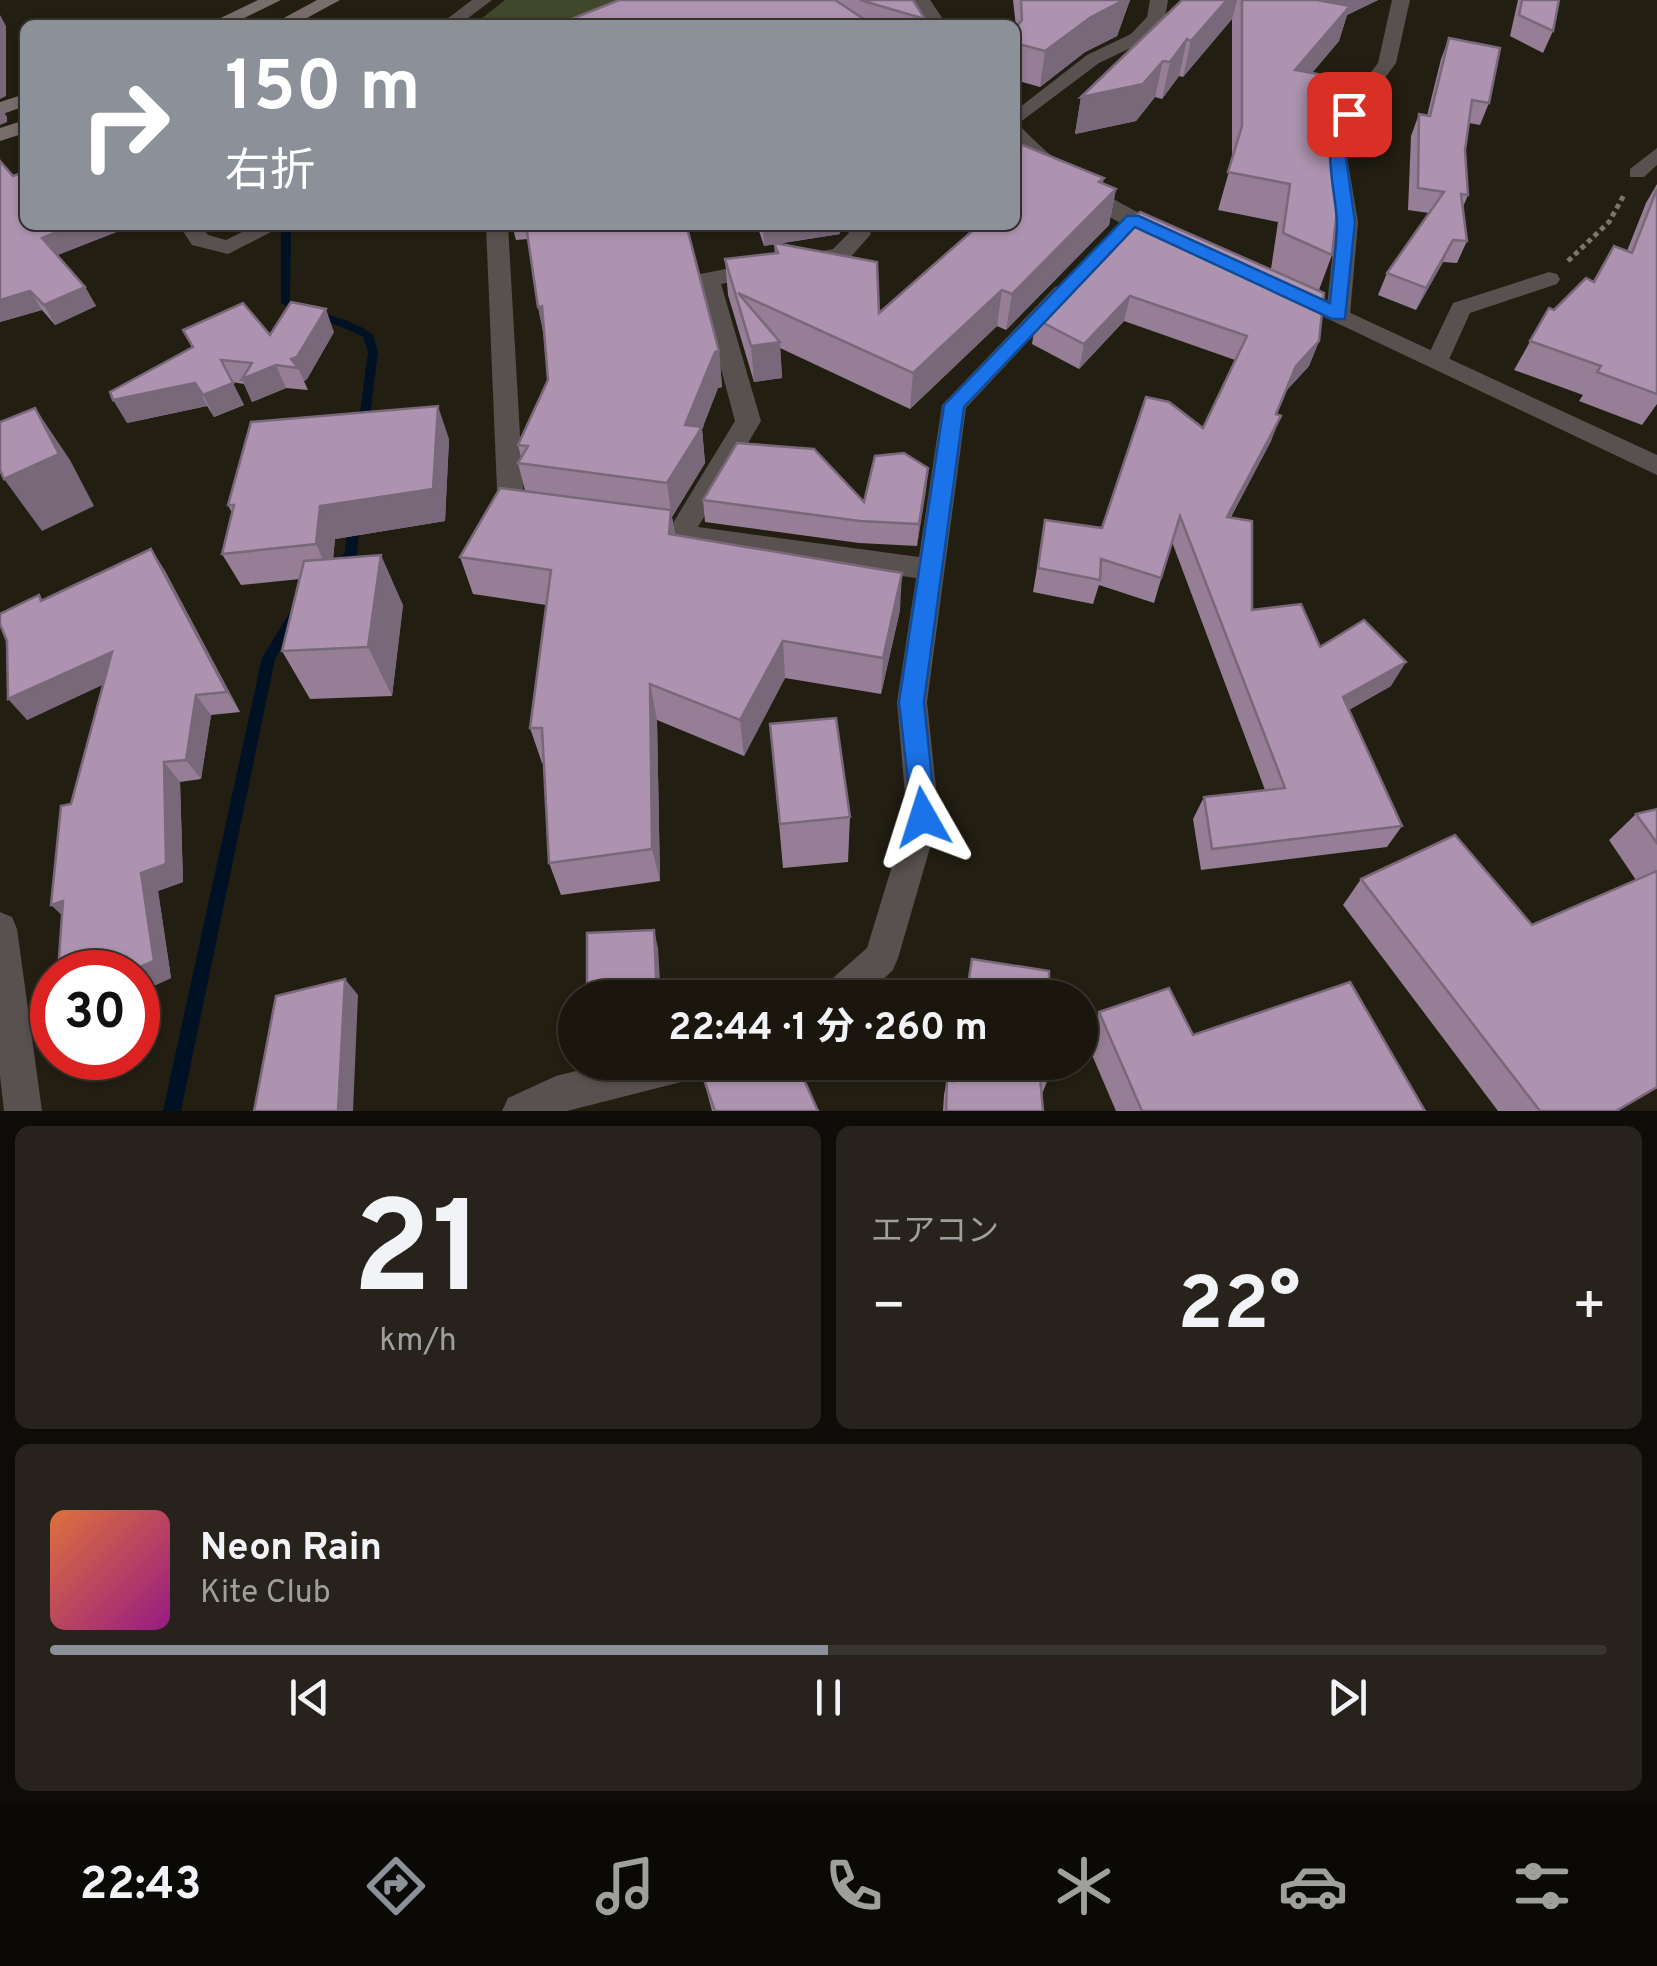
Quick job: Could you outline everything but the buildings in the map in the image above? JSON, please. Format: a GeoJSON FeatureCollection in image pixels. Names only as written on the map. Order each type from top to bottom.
{"type":"FeatureCollection","features":[{"type":"Feature","properties":{"kind":"main road"},"geometry":{"type":"LineString","coordinates":[[227,20],[272,0]]}},
{"type":"Feature","properties":{"kind":"main road"},"geometry":{"type":"LineString","coordinates":[[290,20],[331,0]]}},
{"type":"Feature","properties":{"kind":"street"},"geometry":{"type":"LineString","coordinates":[[455,20],[483,0]]}},
{"type":"Feature","properties":{"kind":"street"},"geometry":{"type":"LineString","coordinates":[[1338,315],[1346,222],[1336,151],[1349,114],[1388,62],[1401,0]]}},
{"type":"Feature","properties":{"kind":"street"},"geometry":{"type":"LineString","coordinates":[[1020,116],[1092,60],[1138,38],[1156,18],[1161,2]]}},
{"type":"Feature","properties":{"kind":"street"},"geometry":{"type":"LineString","coordinates":[[1020,138],[1048,169],[1126,226],[1184,243]]}},
{"type":"Feature","properties":{"kind":"street"},"geometry":{"type":"LineString","coordinates":[[1637,173],[1657,154]]}},
{"type":"Feature","properties":{"kind":"street"},"geometry":{"type":"LineString","coordinates":[[194,230],[200,240],[228,247],[262,230]]}},
{"type":"Feature","properties":{"kind":"street"},"geometry":{"type":"LineString","coordinates":[[497,230],[511,514],[548,518]]}},
{"type":"Feature","properties":{"kind":"street"},"geometry":{"type":"LineString","coordinates":[[681,533],[748,421],[708,278],[840,255],[860,234],[858,230]]}},
{"type":"Feature","properties":{"kind":"street"},"geometry":{"type":"LineString","coordinates":[[857,980],[880,958],[923,817],[912,702],[954,405],[1078,276]]}},
{"type":"Feature","properties":{"kind":"street"},"geometry":{"type":"LineString","coordinates":[[1438,360],[1461,308],[1549,279]]}},
{"type":"Feature","properties":{"kind":"street"},"geometry":{"type":"LineString","coordinates":[[1270,283],[1657,466]]}},
{"type":"Feature","properties":{"kind":"street"},"geometry":{"type":"LineString","coordinates":[[605,525],[931,569]]}},
{"type":"Feature","properties":{"kind":"street"},"geometry":{"type":"LineString","coordinates":[[0,930],[23,1111]]}},
{"type":"Feature","properties":{"kind":"street"},"geometry":{"type":"LineString","coordinates":[[522,1111],[556,1095],[616,1080]]}},
{"type":"Feature","properties":{"kind":"path"},"geometry":{"type":"LineString","coordinates":[[1549,279],[1609,222]]}},
{"type":"Feature","properties":{"kind":"green space"},"geometry":{"type":"Polygon","coordinates":[[[505,0],[675,0],[623,20],[481,19],[505,0]]]}},
{"type":"Feature","properties":{"kind":"waterway"},"geometry":{"type":"LineString","coordinates":[[286,230],[285,301],[368,335],[373,352],[364,428]]}},
{"type":"Feature","properties":{"kind":"waterway"},"geometry":{"type":"LineString","coordinates":[[338,567],[351,554],[354,522]]}},
{"type":"Feature","properties":{"kind":"waterway"},"geometry":{"type":"LineString","coordinates":[[172,1111],[269,658],[295,616]]}},
{"type":"Feature","properties":{"kind":"route"},"geometry":{"type":"LineString","coordinates":[[923,817],[912,702],[954,405],[1133,219],[1338,315],[1346,222],[1336,151],[1349,114]]}}]}
